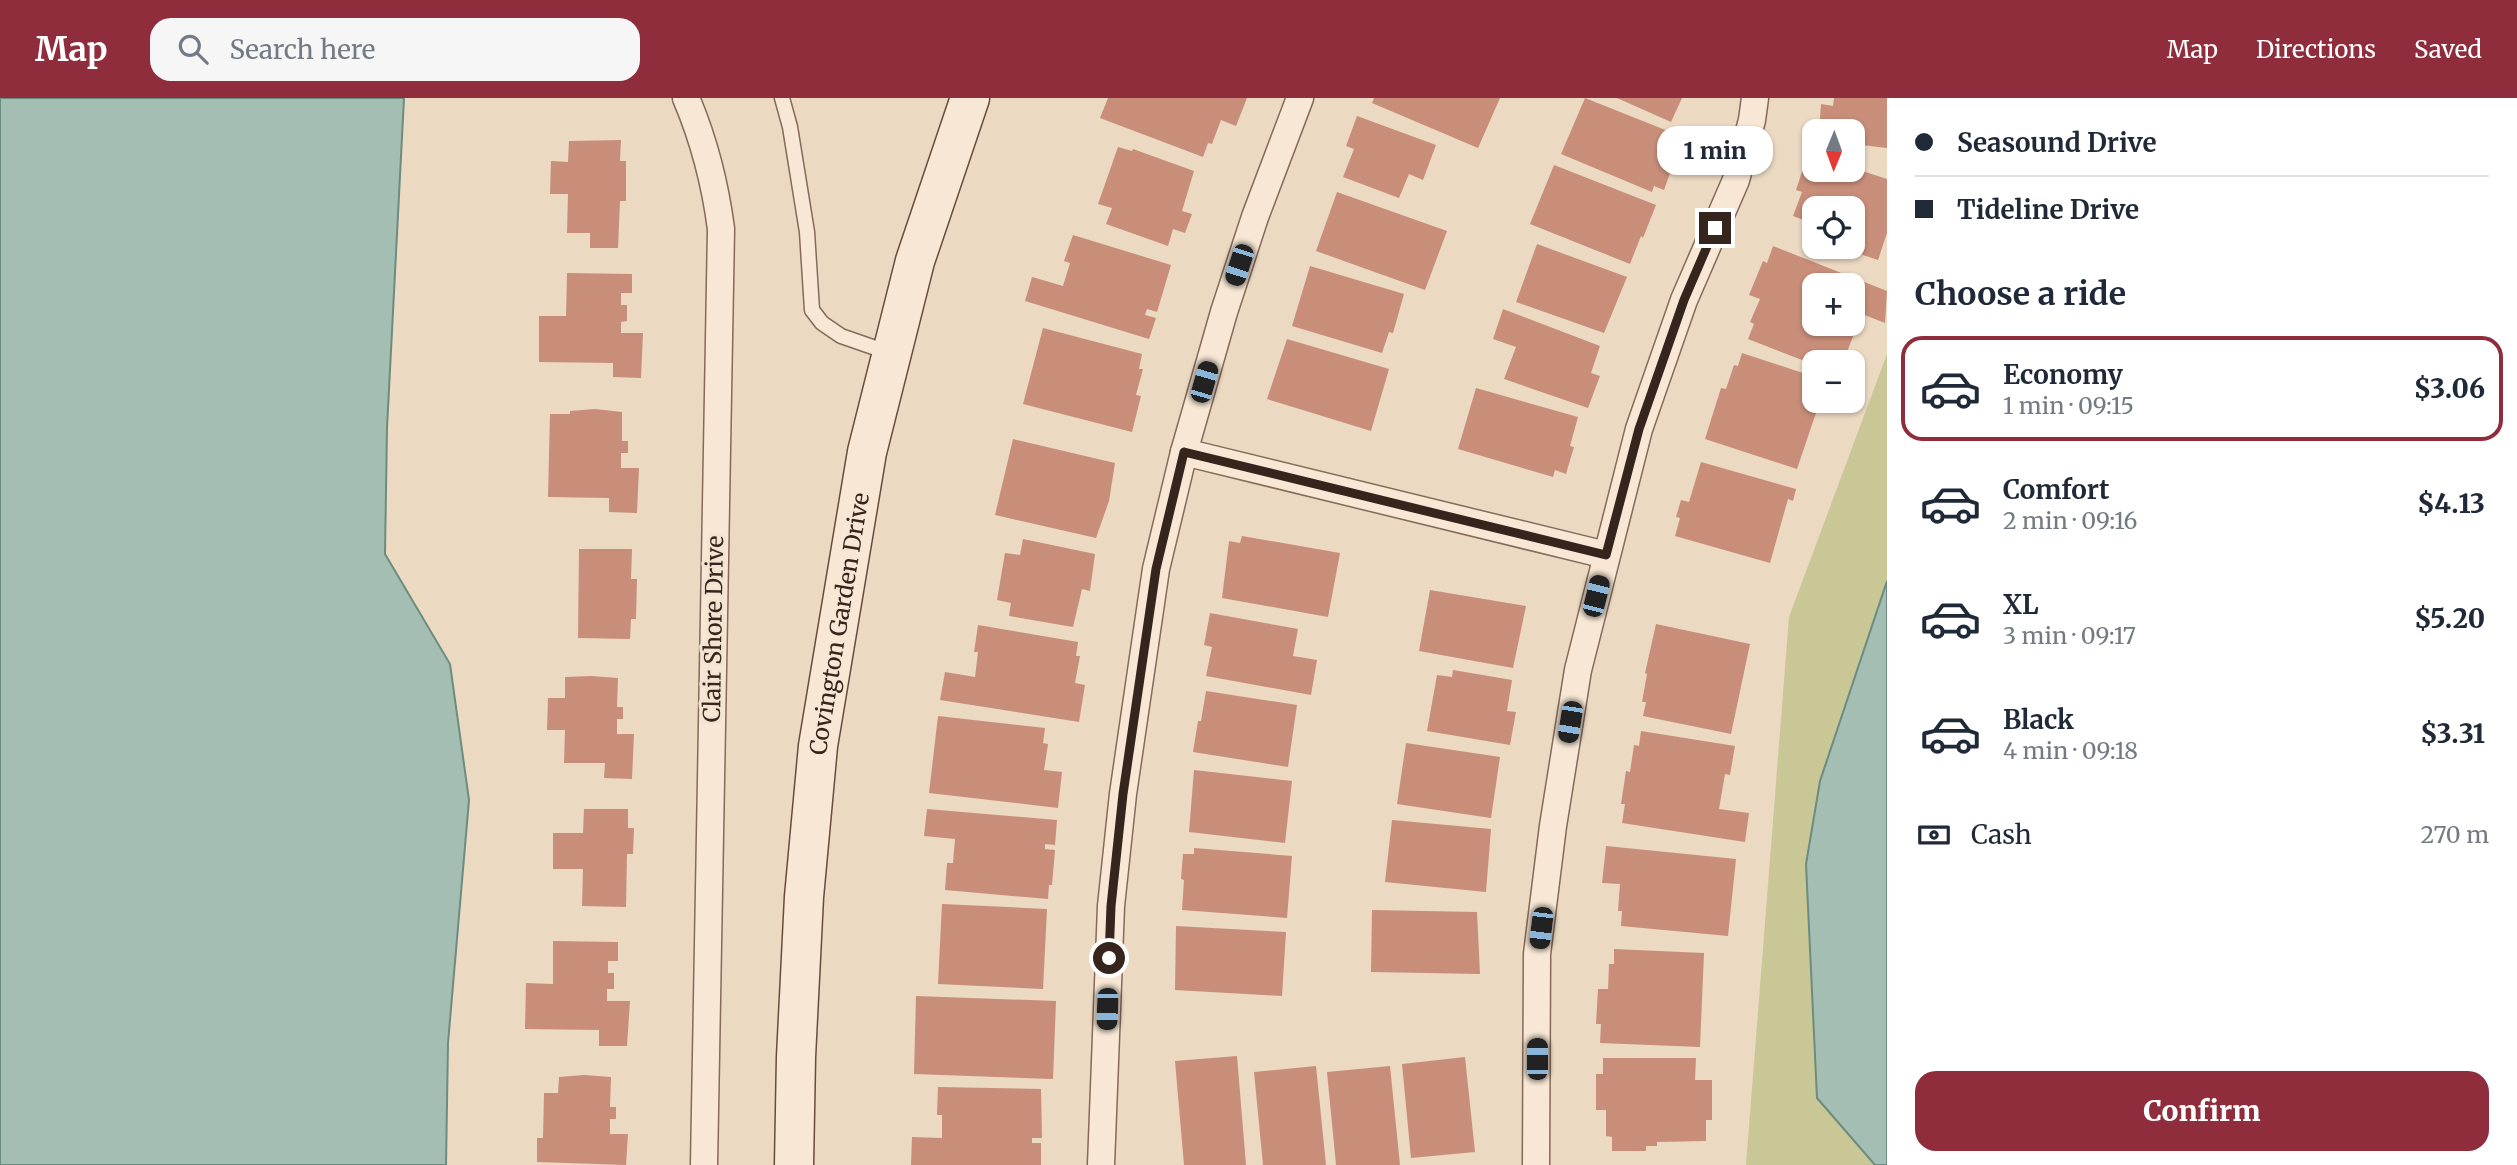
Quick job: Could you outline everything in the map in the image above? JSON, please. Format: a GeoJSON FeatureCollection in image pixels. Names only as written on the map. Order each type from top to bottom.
{"type":"FeatureCollection","features":[{"type":"Feature","properties":{"kind":"street","name":"Clair Shore Drive"},"geometry":{"type":"LineString","coordinates":[[686,98],[704,144],[715,187],[721,229],[704,1165]]}},
{"type":"Feature","properties":{"kind":"street","name":"Covington Garden Drive"},"geometry":{"type":"LineString","coordinates":[[794,1165],[804,897],[818,746],[867,452],[915,261],[970,98]]}},
{"type":"Feature","properties":{"kind":"street"},"geometry":{"type":"LineString","coordinates":[[1101,1165],[1111,906],[1123,794],[1156,569],[1184,452],[1224,312],[1255,217],[1300,98]]}},
{"type":"Feature","properties":{"kind":"street"},"geometry":{"type":"LineString","coordinates":[[1536,1165],[1539,941],[1553,826],[1578,670],[1639,429],[1684,300],[1736,180],[1755,98]]}},
{"type":"Feature","properties":{"kind":"street"},"geometry":{"type":"LineString","coordinates":[[1184,452],[1606,555]]}},
{"type":"Feature","properties":{"kind":"lane"},"geometry":{"type":"LineString","coordinates":[[782,98],[790,127],[807,232],[812,310],[822,323],[841,336],[891,353]]}},
{"type":"Feature","properties":{"kind":"shaded area"},"geometry":{"type":"Polygon","coordinates":[[[0,98],[404,98],[387,428],[385,554],[450,664],[469,800],[448,1043],[446,1165],[0,1165],[0,98]]]}},
{"type":"Feature","properties":{"kind":"shaded area"},"geometry":{"type":"Polygon","coordinates":[[[1887,354],[1887,1165],[1746,1165],[1789,617],[1887,354]]]}},
{"type":"Feature","properties":{"kind":"shaded area"},"geometry":{"type":"Polygon","coordinates":[[[1887,581],[1887,1165],[1875,1165],[1817,1098],[1806,864],[1820,781],[1887,581]]]}},
{"type":"Feature","properties":{"kind":"building"},"geometry":{"type":"Polygon","coordinates":[[[1108,98],[1247,98],[1236,126],[1221,120],[1212,144],[1208,143],[1203,157],[1100,118],[1108,98]]]}},
{"type":"Feature","properties":{"kind":"building"},"geometry":{"type":"Polygon","coordinates":[[[1374,98],[1500,98],[1478,148],[1372,103],[1374,98]]]}},
{"type":"Feature","properties":{"kind":"building"},"geometry":{"type":"Polygon","coordinates":[[[1585,98],[1683,137],[1664,190],[1654,186],[1652,192],[1561,154],[1585,98]]]}},
{"type":"Feature","properties":{"kind":"building"},"geometry":{"type":"Polygon","coordinates":[[[1617,98],[1682,98],[1671,122],[1617,98]]]}},
{"type":"Feature","properties":{"kind":"building"},"geometry":{"type":"Polygon","coordinates":[[[1834,98],[1887,98],[1887,148],[1866,146],[1866,119],[1820,119],[1821,104],[1833,106],[1834,98]]]}},
{"type":"Feature","properties":{"kind":"building"},"geometry":{"type":"Polygon","coordinates":[[[1357,116],[1436,145],[1423,180],[1409,174],[1399,198],[1343,177],[1354,149],[1346,146],[1357,116]]]}},
{"type":"Feature","properties":{"kind":"building"},"geometry":{"type":"Polygon","coordinates":[[[621,140],[620,161],[626,161],[626,201],[620,201],[618,248],[590,248],[590,233],[567,233],[568,194],[550,194],[551,161],[568,162],[569,141],[621,140]]]}},
{"type":"Feature","properties":{"kind":"building"},"geometry":{"type":"Polygon","coordinates":[[[1118,147],[1132,151],[1133,149],[1194,171],[1182,211],[1192,214],[1185,233],[1173,229],[1168,246],[1106,224],[1112,208],[1098,204],[1118,147]]]}},
{"type":"Feature","properties":{"kind":"building"},"geometry":{"type":"Polygon","coordinates":[[[1554,165],[1656,205],[1630,264],[1530,224],[1554,165]]]}},
{"type":"Feature","properties":{"kind":"building"},"geometry":{"type":"Polygon","coordinates":[[[1802,172],[1802,182],[1866,182],[1866,172],[1887,179],[1887,233],[1878,260],[1865,256],[1865,196],[1802,196],[1802,219],[1793,216],[1802,192],[1796,190],[1802,172]]]}},
{"type":"Feature","properties":{"kind":"building"},"geometry":{"type":"Polygon","coordinates":[[[1337,192],[1447,231],[1425,290],[1316,251],[1337,192]]]}},
{"type":"Feature","properties":{"kind":"building"},"geometry":{"type":"Polygon","coordinates":[[[1073,235],[1171,265],[1157,312],[1147,309],[1145,315],[1156,318],[1149,339],[1025,301],[1032,277],[1063,286],[1070,263],[1064,261],[1073,235]]]}},
{"type":"Feature","properties":{"kind":"building"},"geometry":{"type":"Polygon","coordinates":[[[1537,244],[1627,277],[1604,333],[1516,302],[1537,244]]]}},
{"type":"Feature","properties":{"kind":"building"},"geometry":{"type":"Polygon","coordinates":[[[1773,246],[1841,273],[1802,273],[1802,336],[1853,336],[1848,350],[1802,350],[1802,360],[1748,339],[1754,324],[1750,322],[1760,299],[1749,295],[1763,261],[1767,263],[1773,246]]]}},
{"type":"Feature","properties":{"kind":"building"},"geometry":{"type":"Polygon","coordinates":[[[1310,266],[1404,294],[1393,333],[1389,332],[1382,353],[1292,326],[1310,266]]]}},
{"type":"Feature","properties":{"kind":"building"},"geometry":{"type":"Polygon","coordinates":[[[567,273],[632,274],[632,293],[621,293],[621,305],[627,305],[627,321],[621,322],[621,333],[643,333],[641,378],[613,377],[613,363],[539,362],[539,316],[566,316],[567,273]]]}},
{"type":"Feature","properties":{"kind":"building"},"geometry":{"type":"Polygon","coordinates":[[[1865,282],[1887,291],[1885,323],[1865,315],[1865,282]]]}},
{"type":"Feature","properties":{"kind":"building"},"geometry":{"type":"Polygon","coordinates":[[[1503,309],[1600,346],[1591,373],[1600,376],[1588,408],[1504,379],[1516,347],[1493,339],[1503,309]]]}},
{"type":"Feature","properties":{"kind":"building"},"geometry":{"type":"Polygon","coordinates":[[[1043,328],[1142,354],[1139,369],[1143,369],[1136,395],[1141,396],[1132,432],[1023,404],[1043,328]]]}},
{"type":"Feature","properties":{"kind":"building"},"geometry":{"type":"Polygon","coordinates":[[[1287,339],[1389,369],[1371,431],[1267,399],[1287,339]]]}},
{"type":"Feature","properties":{"kind":"building"},"geometry":{"type":"Polygon","coordinates":[[[1742,353],[1802,373],[1802,413],[1816,413],[1797,469],[1705,439],[1721,388],[1726,389],[1734,365],[1738,366],[1742,353]]]}},
{"type":"Feature","properties":{"kind":"building"},"geometry":{"type":"Polygon","coordinates":[[[1476,388],[1578,417],[1570,446],[1574,447],[1566,474],[1555,470],[1553,477],[1458,449],[1476,388]]]}},
{"type":"Feature","properties":{"kind":"building"},"geometry":{"type":"Polygon","coordinates":[[[595,409],[622,412],[622,441],[628,441],[628,453],[621,453],[621,468],[639,468],[637,513],[609,512],[609,498],[548,497],[550,414],[570,414],[570,411],[595,409]]]}},
{"type":"Feature","properties":{"kind":"building"},"geometry":{"type":"Polygon","coordinates":[[[1013,439],[1115,463],[1109,501],[1096,538],[995,515],[1013,439]]]}},
{"type":"Feature","properties":{"kind":"building"},"geometry":{"type":"Polygon","coordinates":[[[1701,462],[1796,489],[1793,501],[1788,499],[1770,563],[1675,536],[1680,518],[1676,517],[1681,500],[1689,502],[1701,462]]]}},
{"type":"Feature","properties":{"kind":"building"},"geometry":{"type":"Polygon","coordinates":[[[1242,536],[1340,553],[1328,617],[1222,598],[1229,541],[1240,543],[1242,536]]]}},
{"type":"Feature","properties":{"kind":"building"},"geometry":{"type":"Polygon","coordinates":[[[1023,539],[1095,554],[1090,591],[1082,589],[1073,627],[1009,616],[1011,603],[997,600],[1005,553],[1020,555],[1023,539]]]}},
{"type":"Feature","properties":{"kind":"building"},"geometry":{"type":"Polygon","coordinates":[[[579,549],[632,549],[631,579],[637,579],[636,619],[631,619],[630,639],[578,638],[579,549]]]}},
{"type":"Feature","properties":{"kind":"building"},"geometry":{"type":"Polygon","coordinates":[[[1430,590],[1526,606],[1513,668],[1419,651],[1430,590]]]}},
{"type":"Feature","properties":{"kind":"building"},"geometry":{"type":"Polygon","coordinates":[[[1210,613],[1298,629],[1293,656],[1317,660],[1311,695],[1206,676],[1212,647],[1204,645],[1210,613]]]}},
{"type":"Feature","properties":{"kind":"building"},"geometry":{"type":"Polygon","coordinates":[[[1656,624],[1750,644],[1731,734],[1643,716],[1646,702],[1642,702],[1645,673],[1656,624]]]}},
{"type":"Feature","properties":{"kind":"building"},"geometry":{"type":"Polygon","coordinates":[[[978,625],[1078,642],[1076,656],[1080,656],[1075,683],[1085,685],[1079,722],[940,700],[945,672],[975,677],[978,652],[974,652],[978,625]]]}},
{"type":"Feature","properties":{"kind":"building"},"geometry":{"type":"Polygon","coordinates":[[[1453,670],[1512,680],[1507,711],[1516,712],[1510,745],[1427,731],[1437,675],[1452,677],[1453,670]]]}},
{"type":"Feature","properties":{"kind":"building"},"geometry":{"type":"Polygon","coordinates":[[[565,677],[618,678],[617,707],[623,707],[623,719],[617,719],[617,734],[634,734],[632,779],[604,778],[605,763],[564,763],[565,730],[547,730],[548,698],[565,698],[565,677]]]}},
{"type":"Feature","properties":{"kind":"building"},"geometry":{"type":"Polygon","coordinates":[[[1206,691],[1297,705],[1288,767],[1193,752],[1206,691]]]}},
{"type":"Feature","properties":{"kind":"building"},"geometry":{"type":"Polygon","coordinates":[[[938,716],[1045,728],[1043,743],[1048,744],[1044,770],[1062,772],[1058,808],[929,793],[938,716]]]}},
{"type":"Feature","properties":{"kind":"building"},"geometry":{"type":"Polygon","coordinates":[[[1641,731],[1735,746],[1730,775],[1725,774],[1719,809],[1749,813],[1745,842],[1622,823],[1625,804],[1621,804],[1626,771],[1630,772],[1634,745],[1639,746],[1641,731]]]}},
{"type":"Feature","properties":{"kind":"building"},"geometry":{"type":"Polygon","coordinates":[[[1406,743],[1500,757],[1491,818],[1397,804],[1406,743]]]}},
{"type":"Feature","properties":{"kind":"building"},"geometry":{"type":"Polygon","coordinates":[[[1194,770],[1292,781],[1285,843],[1189,832],[1194,770]]]}},
{"type":"Feature","properties":{"kind":"building"},"geometry":{"type":"Polygon","coordinates":[[[584,809],[628,809],[628,828],[634,828],[633,854],[627,854],[626,907],[582,906],[583,869],[553,869],[553,833],[583,833],[584,809]]]}},
{"type":"Feature","properties":{"kind":"building"},"geometry":{"type":"Polygon","coordinates":[[[927,809],[1057,820],[1055,845],[1045,844],[1045,849],[1055,850],[1048,899],[945,890],[947,863],[953,863],[955,839],[924,836],[927,809]]]}},
{"type":"Feature","properties":{"kind":"building"},"geometry":{"type":"Polygon","coordinates":[[[1392,820],[1491,829],[1486,892],[1385,882],[1392,820]]]}},
{"type":"Feature","properties":{"kind":"building"},"geometry":{"type":"Polygon","coordinates":[[[1606,846],[1736,859],[1728,936],[1621,926],[1622,911],[1618,911],[1620,884],[1602,883],[1606,846]]]}},
{"type":"Feature","properties":{"kind":"building"},"geometry":{"type":"Polygon","coordinates":[[[1194,848],[1292,856],[1287,918],[1182,910],[1183,854],[1194,854],[1194,848]]]}},
{"type":"Feature","properties":{"kind":"building"},"geometry":{"type":"Polygon","coordinates":[[[942,904],[1047,909],[1043,989],[938,984],[942,904]]]}},
{"type":"Feature","properties":{"kind":"building"},"geometry":{"type":"Polygon","coordinates":[[[1372,910],[1477,912],[1480,974],[1371,972],[1372,910]]]}},
{"type":"Feature","properties":{"kind":"building"},"geometry":{"type":"Polygon","coordinates":[[[1176,926],[1286,932],[1282,996],[1175,990],[1176,926]]]}},
{"type":"Feature","properties":{"kind":"building"},"geometry":{"type":"Polygon","coordinates":[[[553,941],[618,942],[618,961],[608,961],[608,973],[614,973],[614,989],[607,989],[607,1001],[630,1001],[627,1046],[599,1046],[599,1030],[525,1029],[526,983],[553,984],[553,941]]]}},
{"type":"Feature","properties":{"kind":"building"},"geometry":{"type":"Polygon","coordinates":[[[1614,949],[1704,953],[1700,1047],[1600,1043],[1601,1024],[1596,1024],[1598,989],[1608,989],[1609,964],[1614,964],[1614,949]]]}},
{"type":"Feature","properties":{"kind":"building"},"geometry":{"type":"Polygon","coordinates":[[[916,996],[1056,1001],[1053,1079],[914,1074],[916,996]]]}},
{"type":"Feature","properties":{"kind":"building"},"geometry":{"type":"Polygon","coordinates":[[[1237,1056],[1246,1165],[1184,1165],[1175,1061],[1237,1056]]]}},
{"type":"Feature","properties":{"kind":"building"},"geometry":{"type":"Polygon","coordinates":[[[1465,1057],[1475,1152],[1411,1158],[1402,1064],[1465,1057]]]}},
{"type":"Feature","properties":{"kind":"building"},"geometry":{"type":"Polygon","coordinates":[[[1603,1058],[1696,1058],[1695,1080],[1712,1080],[1712,1120],[1706,1120],[1706,1141],[1657,1142],[1657,1146],[1646,1146],[1646,1151],[1612,1151],[1612,1137],[1606,1136],[1606,1110],[1596,1110],[1596,1074],[1603,1074],[1603,1058]]]}},
{"type":"Feature","properties":{"kind":"building"},"geometry":{"type":"Polygon","coordinates":[[[1316,1066],[1326,1165],[1263,1165],[1254,1072],[1316,1066]]]}},
{"type":"Feature","properties":{"kind":"building"},"geometry":{"type":"Polygon","coordinates":[[[1390,1066],[1400,1165],[1336,1165],[1327,1072],[1390,1066]]]}},
{"type":"Feature","properties":{"kind":"building"},"geometry":{"type":"Polygon","coordinates":[[[559,1077],[611,1077],[610,1107],[616,1107],[616,1119],[610,1119],[610,1134],[628,1134],[626,1165],[537,1162],[537,1138],[543,1138],[544,1093],[558,1093],[559,1077]]]}},
{"type":"Feature","properties":{"kind":"building"},"geometry":{"type":"Polygon","coordinates":[[[938,1087],[1041,1089],[1042,1138],[1032,1138],[1032,1143],[1041,1143],[1041,1165],[911,1165],[912,1137],[942,1138],[942,1115],[937,1115],[938,1087]]]}},
{"type":"Feature","properties":{"kind":"route"},"geometry":{"type":"LineString","coordinates":[[1109,958],[1111,906],[1123,794],[1156,569],[1184,452],[1606,555],[1639,429],[1684,300],[1715,228]]}}]}
